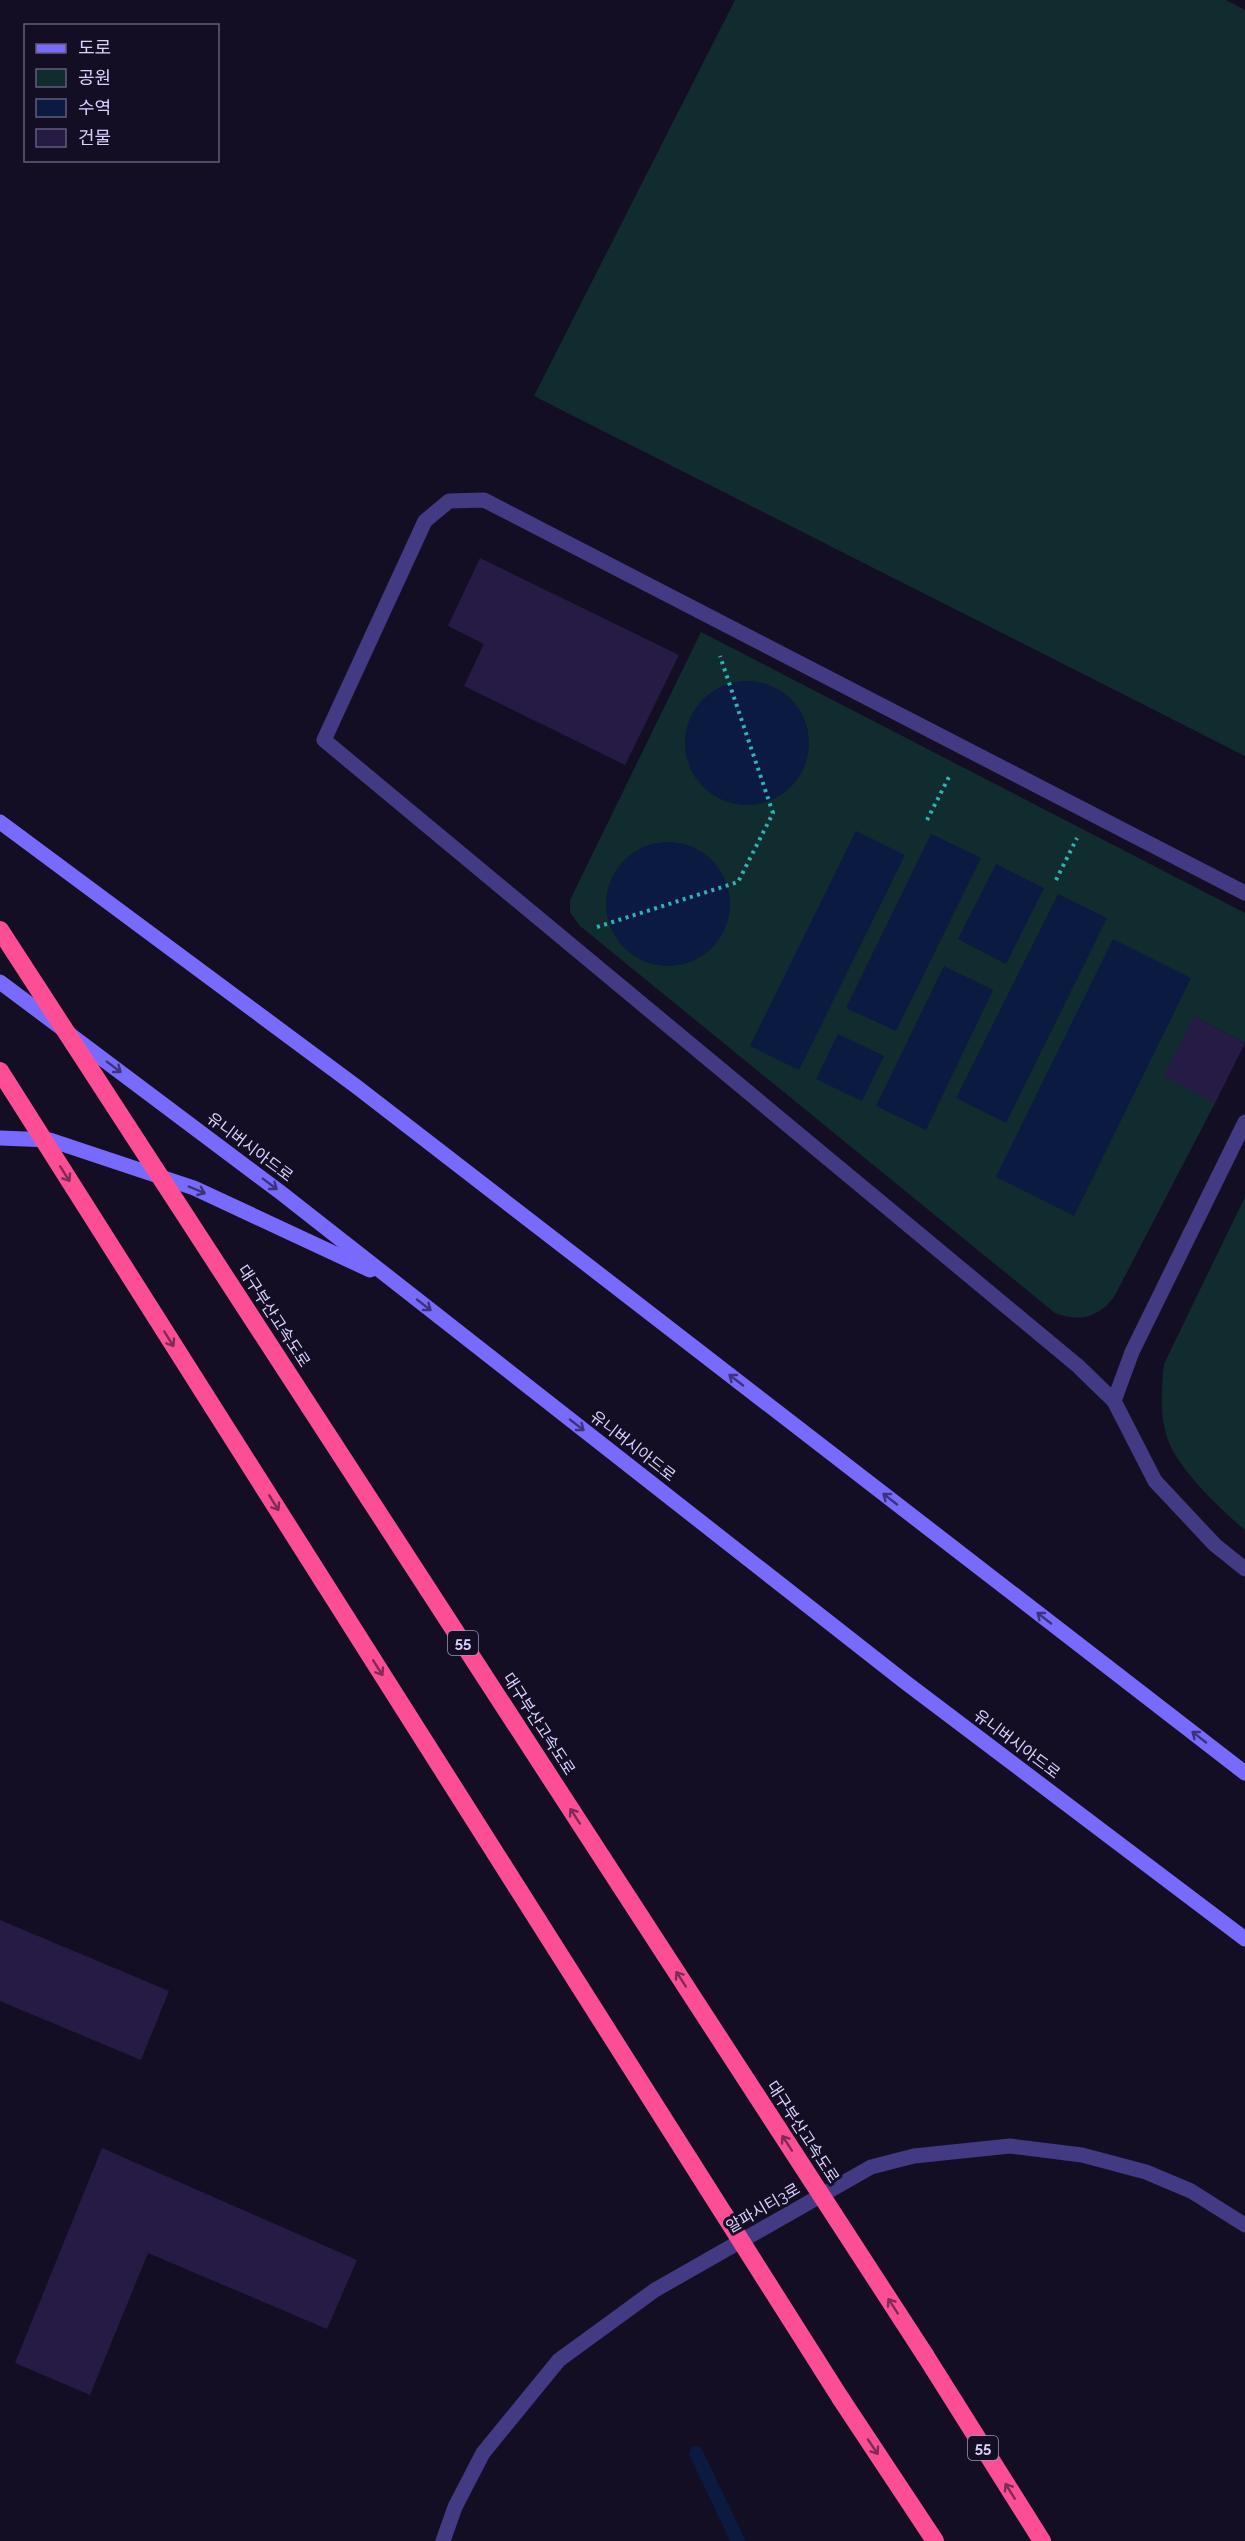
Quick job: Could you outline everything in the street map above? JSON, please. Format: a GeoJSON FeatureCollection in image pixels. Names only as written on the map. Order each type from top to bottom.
{"type":"FeatureCollection","features":[{"type":"Feature","properties":{"kind":"highway","name":"대구부산고속도로"},"geometry":{"type":"LineString","coordinates":[[0,930],[925,2355],[1041,2541]]}},
{"type":"Feature","properties":{"kind":"highway"},"geometry":{"type":"LineString","coordinates":[[0,1071],[841,2398],[935,2541]]}},
{"type":"Feature","properties":{"kind":"main road"},"geometry":{"type":"LineString","coordinates":[[0,822],[357,1087],[1245,1773]]}},
{"type":"Feature","properties":{"kind":"main road","name":"유니버시아드로"},"geometry":{"type":"LineString","coordinates":[[0,982],[280,1192],[904,1682],[1245,1939]]}},
{"type":"Feature","properties":{"kind":"main road"},"geometry":{"type":"LineString","coordinates":[[0,1138],[50,1140],[194,1188],[393,1281]]}},
{"type":"Feature","properties":{"kind":"street"},"geometry":{"type":"LineString","coordinates":[[1245,893],[484,500],[449,501],[425,521],[324,740],[1078,1366],[1114,1401],[1155,1481],[1215,1545],[1245,1569]]}},
{"type":"Feature","properties":{"kind":"street"},"geometry":{"type":"LineString","coordinates":[[1114,1401],[1132,1352],[1245,1122]]}},
{"type":"Feature","properties":{"kind":"street","name":"알파시티3로"},"geometry":{"type":"LineString","coordinates":[[443,2541],[455,2507],[483,2453],[516,2409],[559,2360],[655,2290],[871,2167],[915,2156],[1010,2146],[1082,2155],[1146,2172],[1182,2187],[1245,2225]]}},
{"type":"Feature","properties":{"kind":"path"},"geometry":{"type":"LineString","coordinates":[[609,922],[738,882],[773,813],[729,684]]}},
{"type":"Feature","properties":{"kind":"path"},"geometry":{"type":"LineString","coordinates":[[927,820],[963,748]]}},
{"type":"Feature","properties":{"kind":"path"},"geometry":{"type":"LineString","coordinates":[[1056,880],[1089,813]]}},
{"type":"Feature","properties":{"kind":"green space"},"geometry":{"type":"Polygon","coordinates":[[[735,0],[1226,0],[1245,10],[1245,756],[534,396],[735,0]]]}},
{"type":"Feature","properties":{"kind":"green space"},"geometry":{"type":"Polygon","coordinates":[[[701,632],[1245,913],[1245,1043],[1194,1016],[1215,1103],[1114,1297],[1095,1314],[1072,1317],[1055,1313],[580,926],[570,912],[570,900],[701,632]]]}},
{"type":"Feature","properties":{"kind":"green space"},"geometry":{"type":"Polygon","coordinates":[[[1245,1197],[1245,1530],[1204,1492],[1177,1458],[1164,1427],[1162,1396],[1164,1364],[1245,1197]]]}},
{"type":"Feature","properties":{"kind":"water"},"geometry":{"type":"Polygon","coordinates":[[[747,681],[771,686],[791,699],[804,719],[809,743],[804,767],[791,787],[771,800],[747,805],[723,800],[703,787],[690,767],[685,743],[690,719],[703,699],[723,686],[747,681]]]}},
{"type":"Feature","properties":{"kind":"water"},"geometry":{"type":"Polygon","coordinates":[[[856,831],[905,855],[799,1070],[750,1046],[856,831]]]}},
{"type":"Feature","properties":{"kind":"water"},"geometry":{"type":"Polygon","coordinates":[[[931,834],[981,858],[896,1031],[846,1008],[931,834]]]}},
{"type":"Feature","properties":{"kind":"water"},"geometry":{"type":"Polygon","coordinates":[[[668,842],[692,847],[712,860],[725,880],[730,904],[725,928],[712,948],[692,961],[668,966],[644,961],[624,948],[611,928],[606,904],[611,880],[624,860],[644,847],[668,842]]]}},
{"type":"Feature","properties":{"kind":"water"},"geometry":{"type":"Polygon","coordinates":[[[996,864],[1044,888],[1006,964],[958,939],[996,864]]]}},
{"type":"Feature","properties":{"kind":"water"},"geometry":{"type":"Polygon","coordinates":[[[1058,894],[1107,918],[1006,1123],[956,1098],[1058,894]]]}},
{"type":"Feature","properties":{"kind":"water"},"geometry":{"type":"Polygon","coordinates":[[[1113,939],[1191,978],[1074,1216],[996,1177],[1113,939]]]}},
{"type":"Feature","properties":{"kind":"water"},"geometry":{"type":"Polygon","coordinates":[[[944,966],[993,990],[926,1130],[876,1106],[944,966]]]}},
{"type":"Feature","properties":{"kind":"water"},"geometry":{"type":"Polygon","coordinates":[[[838,1034],[884,1056],[862,1101],[816,1079],[838,1034]]]}},
{"type":"Feature","properties":{"kind":"building"},"geometry":{"type":"Polygon","coordinates":[[[480,558],[679,655],[625,765],[464,686],[484,644],[448,626],[480,558]]]}},
{"type":"Feature","properties":{"kind":"building"},"geometry":{"type":"Polygon","coordinates":[[[1194,1016],[1245,1043],[1215,1103],[1163,1076],[1194,1016]]]}},
{"type":"Feature","properties":{"kind":"building"},"geometry":{"type":"Polygon","coordinates":[[[0,1920],[169,1991],[141,2060],[0,2001],[0,1920]]]}},
{"type":"Feature","properties":{"kind":"building"},"geometry":{"type":"Polygon","coordinates":[[[102,2148],[357,2260],[327,2329],[148,2253],[90,2395],[15,2363],[102,2148]]]}},
{"type":"Feature","properties":{"kind":"waterway"},"geometry":{"type":"LineString","coordinates":[[696,2453],[738,2541]]}}]}
